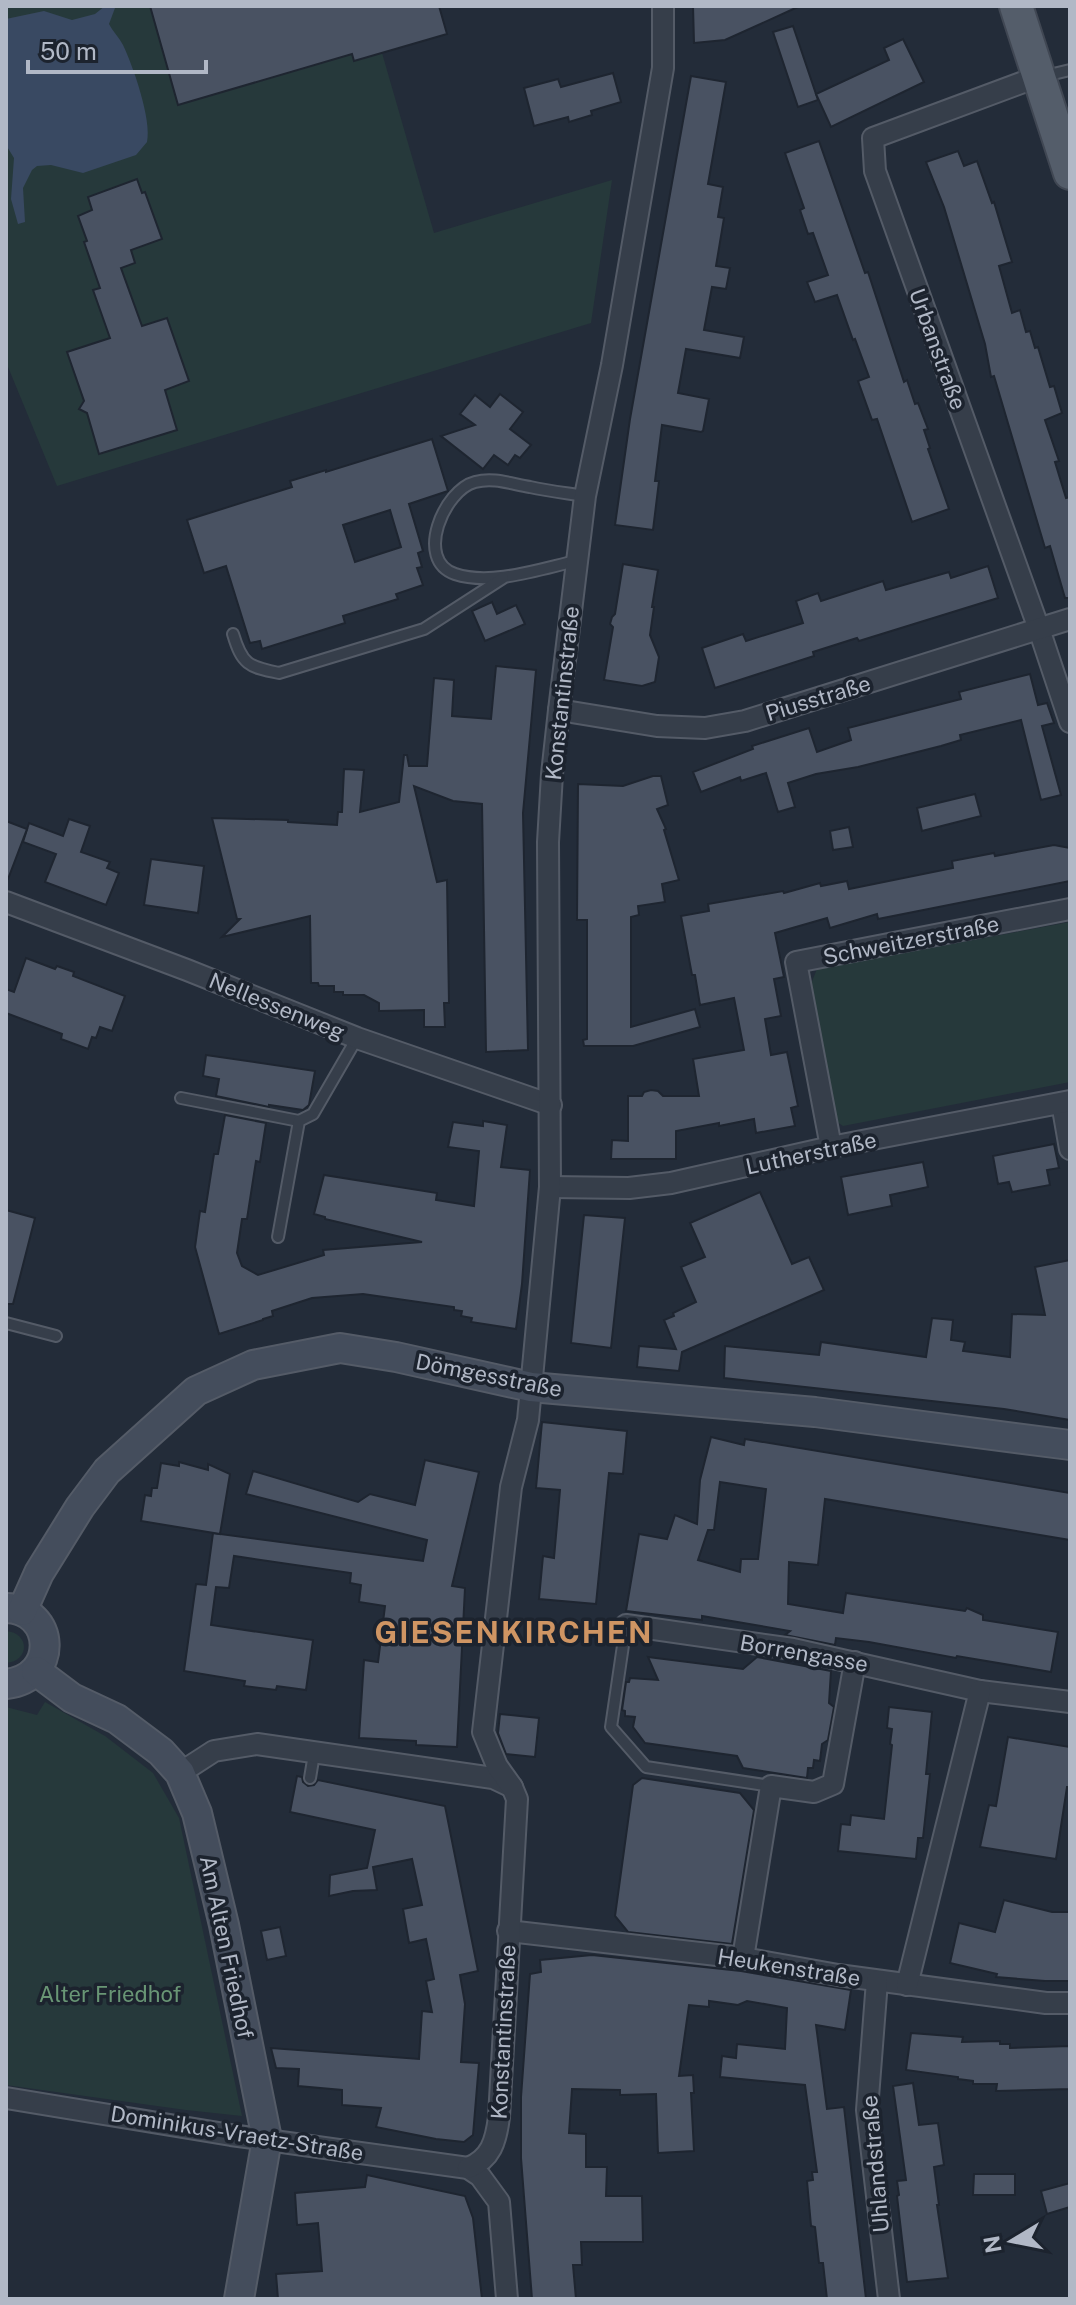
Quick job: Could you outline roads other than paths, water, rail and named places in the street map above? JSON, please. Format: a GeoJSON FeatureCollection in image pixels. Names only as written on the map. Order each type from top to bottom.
{"type":"FeatureCollection","features":[{"type":"Feature","properties":{"kind":"main road"},"geometry":{"type":"LineString","coordinates":[[1016,6],[1037,77],[1064,138],[1070,173]]}},
{"type":"Feature","properties":{"kind":"main road","name":"Dömgesstraße"},"geometry":{"type":"LineString","coordinates":[[14,1609],[107,1471],[196,1391],[253,1365],[340,1348],[531,1387],[815,1412],[1070,1445]]}},
{"type":"Feature","properties":{"kind":"main road"},"geometry":{"type":"LineString","coordinates":[[6,1684],[17,1683],[36,1671],[45,1653],[43,1633],[38,1623],[14,1609]]}},
{"type":"Feature","properties":{"kind":"main road","name":"Am Alten Friedhof"},"geometry":{"type":"LineString","coordinates":[[36,1671],[72,1698],[117,1719],[161,1752],[180,1773],[197,1813],[224,1925],[267,2139],[239,2299]]}},
{"type":"Feature","properties":{"kind":"street","name":"Konstantinstraße"},"geometry":{"type":"LineString","coordinates":[[468,2168],[486,2157],[497,2133],[517,1799],[497,1766],[483,1732],[511,1487],[528,1420],[550,1187],[548,842],[552,774],[585,496],[612,365],[663,68],[663,6]]}},
{"type":"Feature","properties":{"kind":"street","name":"Urbanstraße"},"geometry":{"type":"LineString","coordinates":[[1037,77],[873,138],[875,171],[1070,722]]}},
{"type":"Feature","properties":{"kind":"street","name":"Piusstraße"},"geometry":{"type":"LineString","coordinates":[[559,710],[657,726],[719,726],[745,721],[1070,619]]}},
{"type":"Feature","properties":{"kind":"street","name":"Nellessenweg"},"geometry":{"type":"LineString","coordinates":[[6,902],[357,1038],[551,1105]]}},
{"type":"Feature","properties":{"kind":"street","name":"Schweitzerstraße"},"geometry":{"type":"LineString","coordinates":[[831,1147],[796,962],[1070,909]]}},
{"type":"Feature","properties":{"kind":"street","name":"Lutherstraße"},"geometry":{"type":"LineString","coordinates":[[550,1187],[629,1188],[671,1183],[831,1147],[1066,1102]]}},
{"type":"Feature","properties":{"kind":"street"},"geometry":{"type":"LineString","coordinates":[[1066,1102],[1070,1149]]}},
{"type":"Feature","properties":{"kind":"street","name":"Borrengasse"},"geometry":{"type":"LineString","coordinates":[[626,1625],[793,1649],[980,1691],[1070,1702]]}},
{"type":"Feature","properties":{"kind":"street"},"geometry":{"type":"LineString","coordinates":[[743,1958],[771,1786],[814,1792],[833,1784],[855,1662]]}},
{"type":"Feature","properties":{"kind":"street"},"geometry":{"type":"LineString","coordinates":[[907,1985],[980,1691]]}},
{"type":"Feature","properties":{"kind":"street"},"geometry":{"type":"LineString","coordinates":[[180,1773],[214,1751],[257,1744],[493,1778],[512,1787]]}},
{"type":"Feature","properties":{"kind":"street","name":"Heukenstraße"},"geometry":{"type":"LineString","coordinates":[[508,1931],[743,1958],[877,1981],[1046,2003],[1070,2003]]}},
{"type":"Feature","properties":{"kind":"street","name":"Uhlandstraße"},"geometry":{"type":"LineString","coordinates":[[877,1981],[867,2110],[889,2299]]}},
{"type":"Feature","properties":{"kind":"street","name":"Dominikus-Vraetz-Straße"},"geometry":{"type":"LineString","coordinates":[[6,2098],[231,2135],[468,2168]]}},
{"type":"Feature","properties":{"kind":"street"},"geometry":{"type":"LineString","coordinates":[[468,2168],[480,2176],[499,2202],[507,2299]]}},
{"type":"Feature","properties":{"kind":"lane"},"geometry":{"type":"LineString","coordinates":[[1037,77],[1070,70]]}},
{"type":"Feature","properties":{"kind":"lane"},"geometry":{"type":"LineString","coordinates":[[576,561],[505,577],[468,577],[451,573],[437,560],[434,542],[440,520],[453,497],[471,483],[491,479],[585,496]]}},
{"type":"Feature","properties":{"kind":"lane"},"geometry":{"type":"LineString","coordinates":[[233,634],[244,662],[257,669],[279,673],[424,629],[505,577]]}},
{"type":"Feature","properties":{"kind":"lane"},"geometry":{"type":"LineString","coordinates":[[181,1098],[299,1121],[313,1114],[357,1038]]}},
{"type":"Feature","properties":{"kind":"lane"},"geometry":{"type":"LineString","coordinates":[[278,1237],[299,1121]]}},
{"type":"Feature","properties":{"kind":"lane"},"geometry":{"type":"LineString","coordinates":[[6,1323],[56,1336]]}},
{"type":"Feature","properties":{"kind":"lane"},"geometry":{"type":"LineString","coordinates":[[626,1625],[611,1727],[646,1767],[771,1786]]}},
{"type":"Feature","properties":{"kind":"lane"},"geometry":{"type":"LineString","coordinates":[[309,1753],[310,1778]]}},
{"type":"Feature","properties":{"kind":"water"},"geometry":{"type":"Polygon","coordinates":[[[105,6],[115,8],[109,24],[123,45],[136,79],[147,121],[147,142],[136,155],[83,173],[51,165],[37,166],[23,188],[25,222],[18,224],[11,199],[14,158],[6,145],[6,19],[44,11],[72,20],[95,14],[105,6]]]}},
{"type":"Feature","properties":{"kind":"district","name":"GIESENKIRCHEN"},"geometry":{"type":"Point","coordinates":[514,1633]}},
{"type":"Feature","properties":{"kind":"park label","name":"Alter Friedhof"},"geometry":{"type":"Point","coordinates":[110,1994]}}]}
